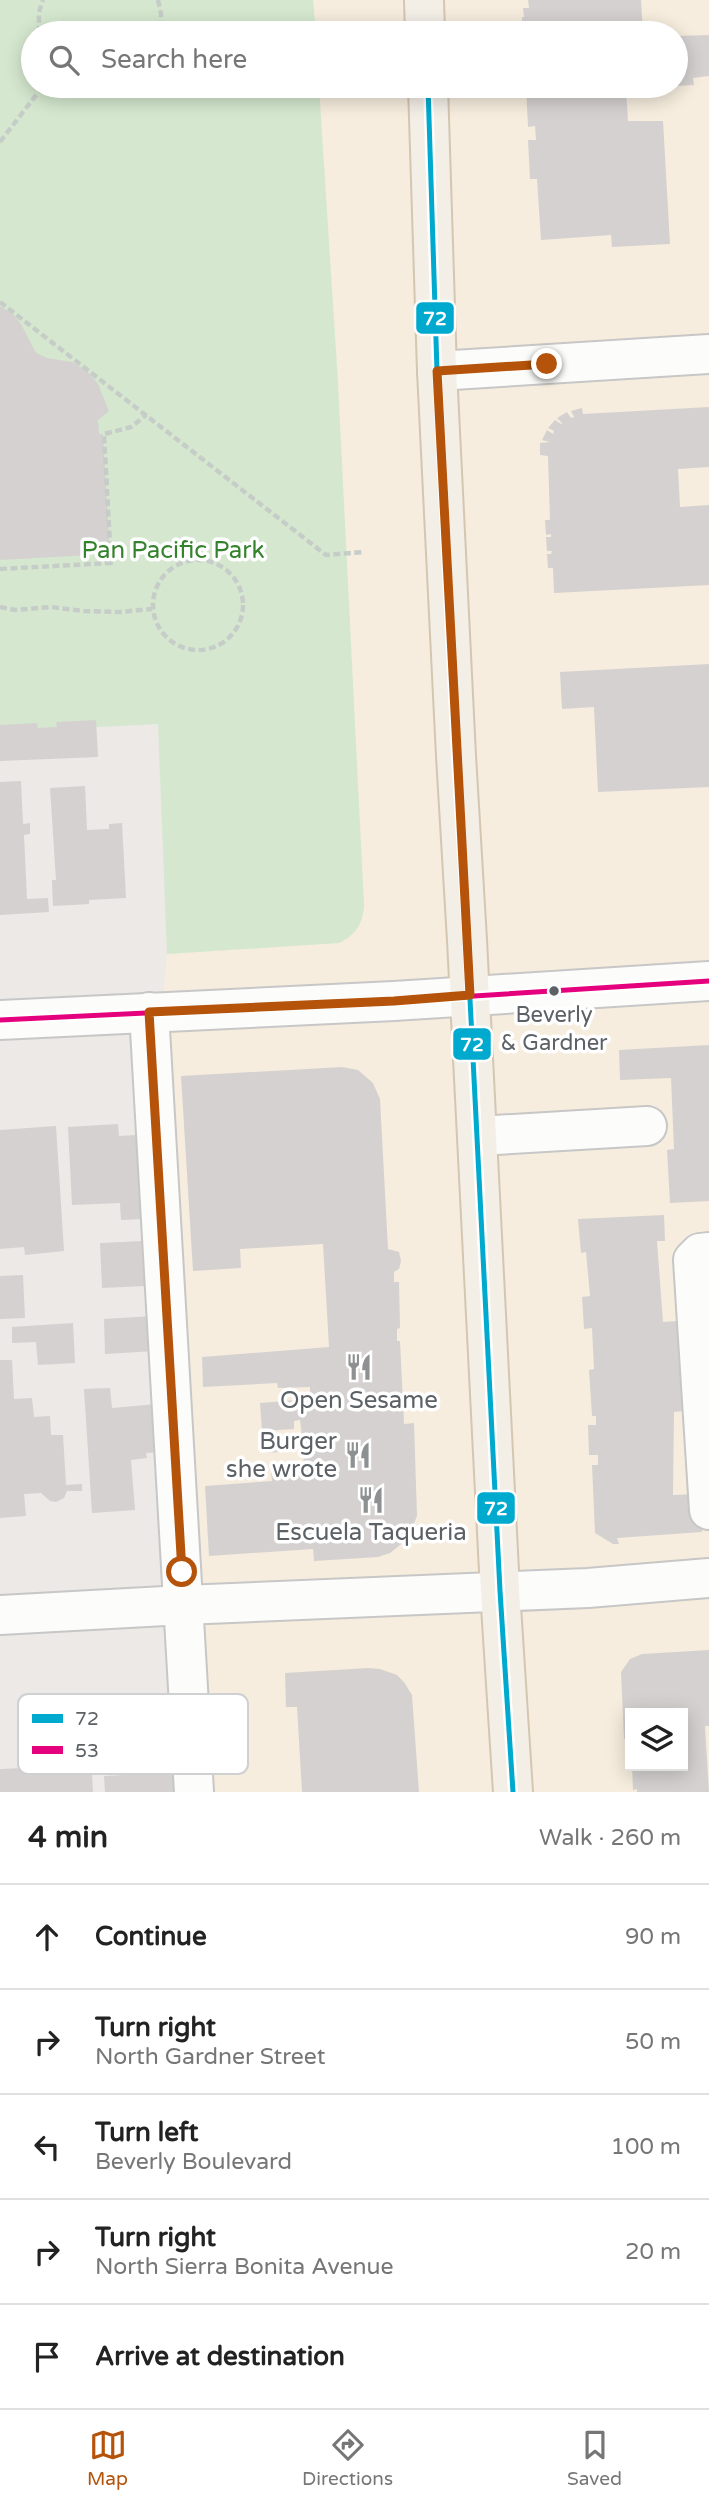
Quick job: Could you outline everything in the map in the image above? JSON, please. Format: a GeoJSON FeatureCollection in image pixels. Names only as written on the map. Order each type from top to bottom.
{"type":"FeatureCollection","features":[{"type":"Feature","properties":{"kind":"main road"},"geometry":{"type":"LineString","coordinates":[[424,0],[425,21]]}},
{"type":"Feature","properties":{"kind":"main road"},"geometry":{"type":"LineString","coordinates":[[428,98],[437,371],[500,1591],[513,1792]]}},
{"type":"Feature","properties":{"kind":"street"},"geometry":{"type":"LineString","coordinates":[[437,371],[709,354]]}},
{"type":"Feature","properties":{"kind":"street"},"geometry":{"type":"LineString","coordinates":[[0,1020],[394,1001],[709,981]]}},
{"type":"Feature","properties":{"kind":"street"},"geometry":{"type":"LineString","coordinates":[[149,1012],[188,1694]]}},
{"type":"Feature","properties":{"kind":"street"},"geometry":{"type":"LineString","coordinates":[[478,1136],[647,1126]]}},
{"type":"Feature","properties":{"kind":"street"},"geometry":{"type":"LineString","coordinates":[[709,1252],[700,1253],[693,1260],[709,1510]]}},
{"type":"Feature","properties":{"kind":"street"},"geometry":{"type":"LineString","coordinates":[[0,1615],[588,1588],[709,1578]]}},
{"type":"Feature","properties":{"kind":"street"},"geometry":{"type":"LineString","coordinates":[[193,1774],[194,1792]]}},
{"type":"Feature","properties":{"kind":"path"},"geometry":{"type":"LineString","coordinates":[[39,21],[43,0]]}},
{"type":"Feature","properties":{"kind":"path"},"geometry":{"type":"LineString","coordinates":[[158,0],[161,21]]}},
{"type":"Feature","properties":{"kind":"path"},"geometry":{"type":"LineString","coordinates":[[0,142],[34,98]]}},
{"type":"Feature","properties":{"kind":"path"},"geometry":{"type":"LineString","coordinates":[[0,302],[326,555],[363,552]]}},
{"type":"Feature","properties":{"kind":"path"},"geometry":{"type":"LineString","coordinates":[[0,569],[111,563],[104,433],[131,427],[146,415]]}},
{"type":"Feature","properties":{"kind":"path"},"geometry":{"type":"LineString","coordinates":[[201,559],[217,563],[230,572],[239,585],[243,600],[242,616],[236,631],[224,642],[210,649],[195,650],[179,646],[166,638],[157,625],[152,609],[154,593],[160,579],[171,568],[186,561],[201,559]]}},
{"type":"Feature","properties":{"kind":"path"},"geometry":{"type":"LineString","coordinates":[[0,607],[15,610],[51,607],[119,612],[152,609]]}},
{"type":"Feature","properties":{"kind":"shaded area"},"geometry":{"type":"Polygon","coordinates":[[[312,0],[709,0],[709,1792],[194,1792],[193,1774],[248,1774],[248,1694],[189,1694],[157,1063],[167,954],[339,943],[317,98],[688,98],[688,21],[313,21],[312,0]]]}},
{"type":"Feature","properties":{"kind":"green space","name":"Pan Pacific Park"},"geometry":{"type":"Polygon","coordinates":[[[0,0],[313,0],[315,21],[21,21],[21,98],[320,98],[338,382],[364,905],[358,928],[339,943],[167,954],[158,724],[0,732],[0,0]]]}},
{"type":"Feature","properties":{"kind":"building"},"geometry":{"type":"Polygon","coordinates":[[[528,0],[641,0],[642,21],[522,21],[523,8],[529,8],[528,0]]]}},
{"type":"Feature","properties":{"kind":"building"},"geometry":{"type":"Polygon","coordinates":[[[709,35],[709,76],[693,78],[694,85],[688,85],[688,36],[709,35]]]}},
{"type":"Feature","properties":{"kind":"building"},"geometry":{"type":"Polygon","coordinates":[[[527,98],[627,98],[628,121],[663,121],[670,244],[612,247],[611,235],[541,240],[537,179],[530,179],[528,140],[536,140],[535,126],[528,127],[527,98]]]}},
{"type":"Feature","properties":{"kind":"building"},"geometry":{"type":"Polygon","coordinates":[[[0,306],[14,315],[36,353],[47,358],[72,362],[87,371],[98,384],[109,411],[98,420],[99,434],[103,434],[110,554],[0,560],[0,306]]]}},
{"type":"Feature","properties":{"kind":"building"},"geometry":{"type":"Polygon","coordinates":[[[709,407],[709,467],[678,469],[680,507],[709,505],[709,585],[554,593],[553,568],[548,568],[547,554],[552,551],[547,551],[546,537],[551,537],[551,534],[546,535],[545,520],[550,520],[548,456],[540,455],[540,443],[550,442],[542,440],[547,430],[553,434],[554,431],[548,428],[555,420],[561,424],[557,418],[567,412],[571,418],[574,417],[571,411],[582,408],[583,414],[709,407]]]}},
{"type":"Feature","properties":{"kind":"building"},"geometry":{"type":"Polygon","coordinates":[[[709,664],[709,787],[598,792],[594,707],[562,709],[560,672],[709,664]]]}},
{"type":"Feature","properties":{"kind":"building"},"geometry":{"type":"Polygon","coordinates":[[[96,720],[98,757],[0,761],[0,725],[37,723],[38,728],[57,727],[56,722],[96,720]]]}},
{"type":"Feature","properties":{"kind":"building"},"geometry":{"type":"Polygon","coordinates":[[[21,781],[23,824],[30,823],[30,834],[24,835],[27,899],[48,898],[49,912],[0,915],[0,782],[21,781]]]}},
{"type":"Feature","properties":{"kind":"building"},"geometry":{"type":"Polygon","coordinates":[[[85,786],[87,830],[109,829],[109,824],[122,823],[126,898],[53,906],[52,880],[56,880],[50,788],[85,786]]]}},
{"type":"Feature","properties":{"kind":"building"},"geometry":{"type":"Polygon","coordinates":[[[709,1045],[709,1201],[670,1203],[667,1150],[674,1149],[671,1078],[620,1080],[619,1050],[709,1045]]]}},
{"type":"Feature","properties":{"kind":"building"},"geometry":{"type":"Polygon","coordinates":[[[342,1067],[358,1070],[373,1083],[380,1099],[388,1249],[399,1252],[401,1261],[399,1269],[394,1272],[394,1282],[399,1282],[400,1328],[397,1329],[397,1341],[400,1341],[404,1424],[414,1423],[417,1516],[404,1542],[390,1553],[378,1557],[314,1561],[313,1549],[209,1556],[205,1486],[272,1481],[270,1464],[297,1463],[297,1466],[304,1466],[303,1448],[266,1453],[265,1437],[302,1436],[300,1420],[294,1421],[294,1429],[262,1431],[260,1403],[310,1399],[310,1387],[278,1388],[277,1383],[203,1387],[202,1357],[329,1347],[323,1244],[240,1249],[241,1268],[193,1271],[181,1076],[342,1067]]]}},
{"type":"Feature","properties":{"kind":"building"},"geometry":{"type":"Polygon","coordinates":[[[118,1124],[119,1136],[137,1135],[143,1219],[121,1220],[120,1203],[72,1205],[68,1127],[118,1124]]]}},
{"type":"Feature","properties":{"kind":"building"},"geometry":{"type":"Polygon","coordinates":[[[56,1126],[64,1251],[25,1255],[24,1247],[0,1249],[0,1130],[56,1126]]]}},
{"type":"Feature","properties":{"kind":"building"},"geometry":{"type":"Polygon","coordinates":[[[664,1215],[665,1241],[657,1241],[663,1322],[677,1321],[684,1411],[674,1412],[673,1495],[699,1494],[702,1532],[617,1538],[619,1544],[613,1544],[595,1533],[592,1465],[598,1465],[598,1455],[589,1455],[588,1425],[596,1425],[596,1416],[592,1416],[589,1370],[594,1369],[592,1328],[584,1329],[582,1297],[590,1296],[586,1252],[581,1253],[578,1219],[664,1215]]]}},
{"type":"Feature","properties":{"kind":"building"},"geometry":{"type":"Polygon","coordinates":[[[143,1241],[145,1286],[102,1288],[100,1243],[143,1241]]]}},
{"type":"Feature","properties":{"kind":"building"},"geometry":{"type":"Polygon","coordinates":[[[23,1275],[25,1318],[0,1319],[0,1276],[23,1275]]]}},
{"type":"Feature","properties":{"kind":"building"},"geometry":{"type":"Polygon","coordinates":[[[153,1316],[155,1351],[105,1354],[104,1319],[153,1316]]]}},
{"type":"Feature","properties":{"kind":"building"},"geometry":{"type":"Polygon","coordinates":[[[73,1323],[75,1363],[38,1365],[36,1342],[12,1343],[12,1327],[73,1323]]]}},
{"type":"Feature","properties":{"kind":"building"},"geometry":{"type":"Polygon","coordinates":[[[0,1360],[12,1360],[14,1399],[32,1398],[34,1417],[50,1416],[51,1435],[63,1435],[66,1485],[82,1484],[82,1491],[67,1491],[64,1498],[56,1502],[50,1501],[41,1493],[24,1494],[26,1516],[0,1518],[0,1360]]]}},
{"type":"Feature","properties":{"kind":"building"},"geometry":{"type":"Polygon","coordinates":[[[110,1388],[112,1408],[157,1404],[161,1452],[146,1453],[147,1458],[131,1460],[135,1510],[92,1513],[84,1389],[110,1388]]]}},
{"type":"Feature","properties":{"kind":"building"},"geometry":{"type":"Polygon","coordinates":[[[709,1650],[709,1726],[705,1726],[709,1792],[633,1790],[632,1771],[688,1771],[688,1708],[625,1708],[624,1739],[621,1672],[630,1659],[642,1654],[709,1650]]]}},
{"type":"Feature","properties":{"kind":"building"},"geometry":{"type":"Polygon","coordinates":[[[368,1668],[397,1675],[412,1695],[419,1792],[302,1792],[297,1707],[286,1707],[285,1673],[368,1668]]]}},
{"type":"Feature","properties":{"kind":"building"},"geometry":{"type":"Polygon","coordinates":[[[18,1768],[18,1774],[92,1774],[93,1792],[0,1792],[0,1769],[18,1768]]]}},
{"type":"Feature","properties":{"kind":"building"},"geometry":{"type":"Polygon","coordinates":[[[175,1774],[176,1792],[105,1792],[104,1776],[175,1774]]]}},
{"type":"Feature","properties":{"kind":"transit line","name":"72"},"geometry":{"type":"LineString","coordinates":[[428,98],[437,371],[456,756],[513,1792]]}},
{"type":"Feature","properties":{"kind":"transit line","name":"53"},"geometry":{"type":"LineString","coordinates":[[0,1020],[394,1001],[709,981]]}},
{"type":"Feature","properties":{"kind":"place","name":"Beverly & Gardner"},"geometry":{"type":"Point","coordinates":[554,991]}},
{"type":"Feature","properties":{"kind":"place","name":"Open Sesame"},"geometry":{"type":"Point","coordinates":[359,1367]}},
{"type":"Feature","properties":{"kind":"place","name":"Burger she wrote"},"geometry":{"type":"Point","coordinates":[358,1455]}},
{"type":"Feature","properties":{"kind":"place","name":"Escuela Taqueria"},"geometry":{"type":"Point","coordinates":[371,1500]}},
{"type":"Feature","properties":{"kind":"route"},"geometry":{"type":"LineString","coordinates":[[182,1572],[149,1012],[470,995],[437,371],[547,364]]}}]}
